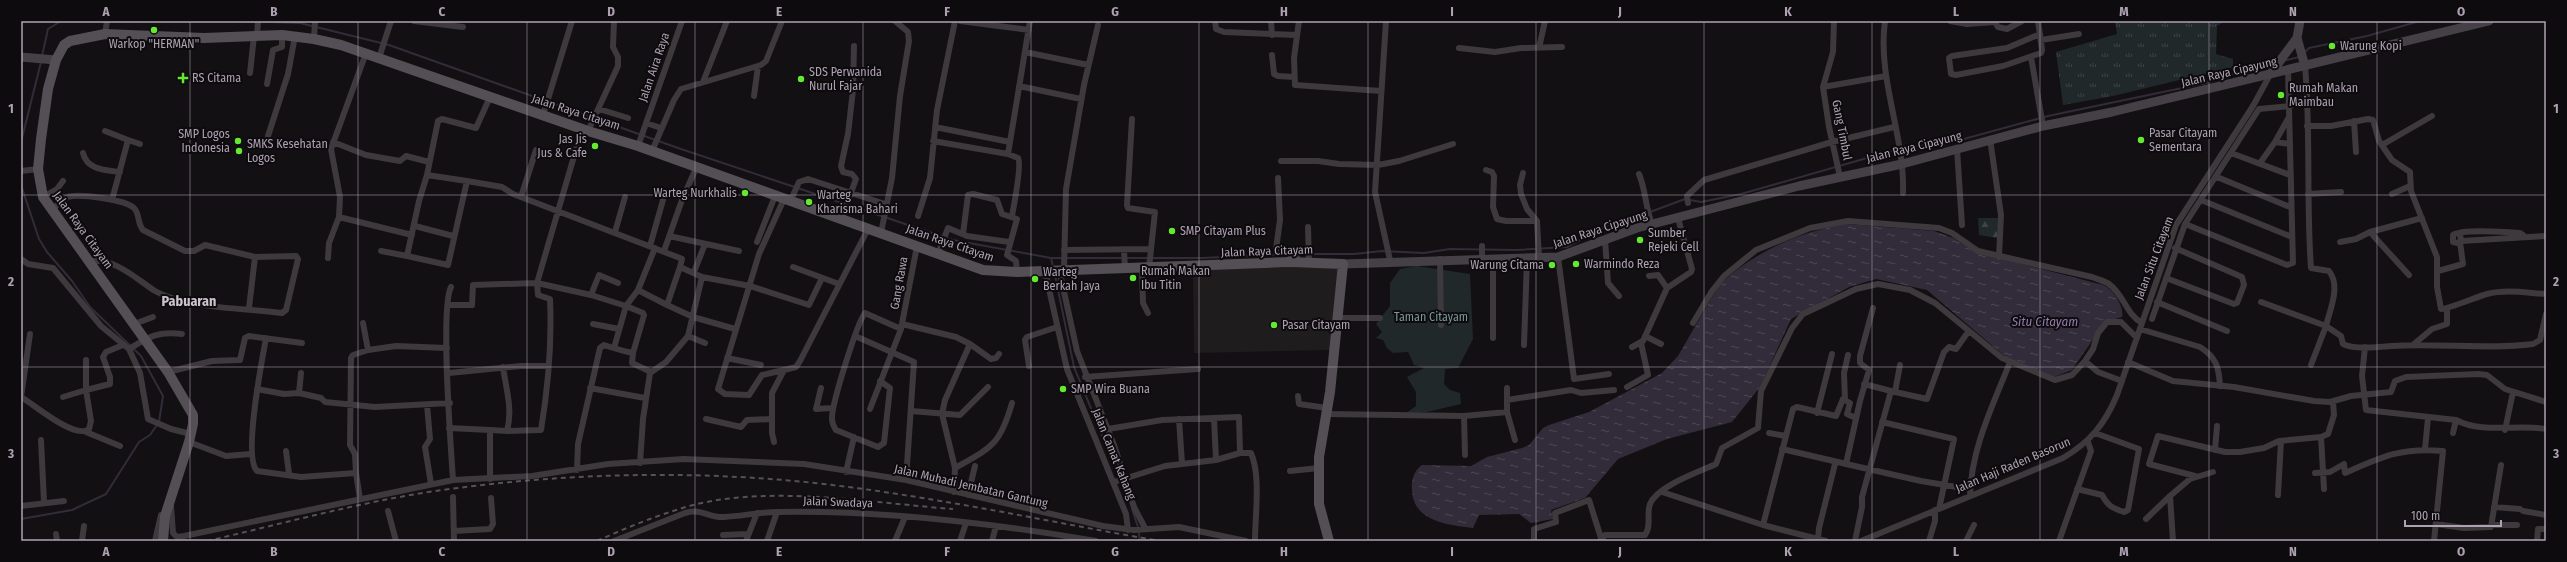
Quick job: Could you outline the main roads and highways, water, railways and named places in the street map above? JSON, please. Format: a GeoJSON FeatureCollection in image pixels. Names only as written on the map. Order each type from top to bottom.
{"type":"FeatureCollection","features":[{"type":"Feature","properties":{"kind":"main road"},"geometry":{"type":"LineString","coordinates":[[2300,21],[2297,38],[2303,59]]}},
{"type":"Feature","properties":{"kind":"main road","name":"Jalan Raya Cipayung"},"geometry":{"type":"LineString","coordinates":[[1343,264],[1389,253],[1440,259],[1482,251],[1493,258],[1527,258],[1539,251],[1558,257],[1651,220],[1678,218],[1839,174],[1902,164],[2042,124],[2288,70],[2303,59],[2489,21]]}},
{"type":"Feature","properties":{"kind":"main road","name":"Jalan Raya Citayam"},"geometry":{"type":"LineString","coordinates":[[163,541],[169,500],[190,438],[193,415],[168,372],[141,341],[134,324],[43,197],[38,169],[52,60],[64,45],[70,41],[106,26],[204,38],[256,34],[314,36],[366,53],[380,54],[490,97],[544,112],[639,143],[783,199],[983,270],[1017,272],[1056,268],[1125,266],[1147,267],[1293,257],[1309,261],[1343,264]]}},
{"type":"Feature","properties":{"kind":"main road"},"geometry":{"type":"LineString","coordinates":[[2271,73],[2297,38]]}},
{"type":"Feature","properties":{"kind":"main road"},"geometry":{"type":"LineString","coordinates":[[21,57],[52,60]]}},
{"type":"Feature","properties":{"kind":"main road"},"geometry":{"type":"LineString","coordinates":[[1329,541],[1319,504],[1319,468],[1338,318],[1343,264]]}},
{"type":"Feature","properties":{"kind":"water","name":"Situ Citayam"},"geometry":{"type":"Polygon","coordinates":[[[1847,224],[1934,231],[1953,238],[1973,251],[2103,285],[2114,294],[2120,303],[2122,308],[2122,317],[2105,322],[2072,370],[2054,377],[2008,359],[1927,290],[1876,279],[1849,287],[1791,319],[1760,387],[1732,422],[1667,439],[1618,459],[1585,498],[1551,510],[1553,519],[1531,523],[1519,514],[1479,515],[1473,528],[1433,520],[1418,509],[1414,500],[1412,483],[1415,473],[1422,465],[1471,466],[1487,457],[1522,448],[1529,445],[1543,428],[1589,412],[1662,373],[1678,356],[1719,285],[1733,273],[1762,253],[1778,245],[1812,232],[1847,224]]]}},
{"type":"Feature","properties":{"kind":"waterway"},"geometry":{"type":"LineString","coordinates":[[42,56],[48,29],[61,21]]}},
{"type":"Feature","properties":{"kind":"waterway"},"geometry":{"type":"LineString","coordinates":[[234,21],[300,23],[389,45],[678,148],[953,240],[1051,258],[1202,258],[1289,254]]}},
{"type":"Feature","properties":{"kind":"waterway"},"geometry":{"type":"LineString","coordinates":[[2304,53],[2309,48],[2367,36],[2420,21]]}},
{"type":"Feature","properties":{"kind":"waterway"},"geometry":{"type":"LineString","coordinates":[[2283,61],[2299,57]]}},
{"type":"Feature","properties":{"kind":"waterway"},"geometry":{"type":"LineString","coordinates":[[1690,200],[1701,202],[1741,194],[1888,152],[1914,146],[1942,145],[2048,116],[2206,83],[2268,62],[2276,61]]}},
{"type":"Feature","properties":{"kind":"waterway"},"geometry":{"type":"LineString","coordinates":[[21,142],[41,62]]}},
{"type":"Feature","properties":{"kind":"waterway"},"geometry":{"type":"LineString","coordinates":[[21,185],[39,239],[47,252],[72,281],[90,307],[141,356],[163,396],[159,422],[150,435],[139,442],[106,494],[72,510],[21,519]]}},
{"type":"Feature","properties":{"kind":"waterway"},"geometry":{"type":"LineString","coordinates":[[1650,212],[1685,199]]}},
{"type":"Feature","properties":{"kind":"waterway"},"geometry":{"type":"LineString","coordinates":[[1298,254],[1354,254],[1382,251],[1424,253],[1450,249],[1517,250],[1567,247],[1610,224],[1642,218],[1647,214]]}},
{"type":"Feature","properties":{"kind":"waterway"},"geometry":{"type":"LineString","coordinates":[[1051,258],[1053,267]]}},
{"type":"Feature","properties":{"kind":"waterway"},"geometry":{"type":"LineString","coordinates":[[1055,275],[1074,367],[1127,496]]}},
{"type":"Feature","properties":{"kind":"waterway"},"geometry":{"type":"LineString","coordinates":[[1132,509],[1138,527],[1140,541]]}},
{"type":"Feature","properties":{"kind":"railway"},"geometry":{"type":"LineString","coordinates":[[207,541],[332,511],[427,492],[563,478],[633,475],[739,477],[845,487],[898,494],[1160,541]]}},
{"type":"Feature","properties":{"kind":"railway"},"geometry":{"type":"LineString","coordinates":[[597,541],[668,512],[724,499],[756,496],[822,497],[953,509]]}},
{"type":"Feature","properties":{"kind":"place","name":"Warkop \"HERMAN\""},"geometry":{"type":"Point","coordinates":[154,30]}},
{"type":"Feature","properties":{"kind":"place","name":"Warung Kopi"},"geometry":{"type":"Point","coordinates":[2332,46]}},
{"type":"Feature","properties":{"kind":"place","name":"RS Citama"},"geometry":{"type":"Point","coordinates":[183,78]}},
{"type":"Feature","properties":{"kind":"place","name":"SDS Perwanida Nurul Fajar"},"geometry":{"type":"Point","coordinates":[801,79]}},
{"type":"Feature","properties":{"kind":"place","name":"Rumah Makan Maimbau"},"geometry":{"type":"Point","coordinates":[2281,95]}},
{"type":"Feature","properties":{"kind":"place","name":"Pasar Citayam Sementara"},"geometry":{"type":"Point","coordinates":[2141,140]}},
{"type":"Feature","properties":{"kind":"place","name":"SMP Logos Indonesia"},"geometry":{"type":"Point","coordinates":[238,141]}},
{"type":"Feature","properties":{"kind":"place","name":"Jas Jis Jus & Cafe"},"geometry":{"type":"Point","coordinates":[595,146]}},
{"type":"Feature","properties":{"kind":"place","name":"SMKS Kesehatan Logos"},"geometry":{"type":"Point","coordinates":[239,151]}},
{"type":"Feature","properties":{"kind":"place","name":"Warteg Nurkhalis"},"geometry":{"type":"Point","coordinates":[745,193]}},
{"type":"Feature","properties":{"kind":"place","name":"Warteg Kharisma Bahari"},"geometry":{"type":"Point","coordinates":[809,202]}},
{"type":"Feature","properties":{"kind":"place","name":"SMP Citayam Plus"},"geometry":{"type":"Point","coordinates":[1172,231]}},
{"type":"Feature","properties":{"kind":"place","name":"Sumber Rejeki Cell"},"geometry":{"type":"Point","coordinates":[1640,240]}},
{"type":"Feature","properties":{"kind":"place","name":"Warmindo Reza"},"geometry":{"type":"Point","coordinates":[1576,264]}},
{"type":"Feature","properties":{"kind":"place","name":"Warung Citama"},"geometry":{"type":"Point","coordinates":[1552,265]}},
{"type":"Feature","properties":{"kind":"place","name":"Rumah Makan Ibu Titin"},"geometry":{"type":"Point","coordinates":[1133,278]}},
{"type":"Feature","properties":{"kind":"place","name":"Warteg Berkah Jaya"},"geometry":{"type":"Point","coordinates":[1035,279]}},
{"type":"Feature","properties":{"kind":"place","name":"Pasar Citayam"},"geometry":{"type":"Point","coordinates":[1274,325]}},
{"type":"Feature","properties":{"kind":"place","name":"SMP Wira Buana"},"geometry":{"type":"Point","coordinates":[1063,389]}},
{"type":"Feature","properties":{"kind":"district","name":"Pabuaran"},"geometry":{"type":"Point","coordinates":[189,301]}},
{"type":"Feature","properties":{"kind":"park label","name":"Taman Citayam"},"geometry":{"type":"Point","coordinates":[1431,317]}}]}
